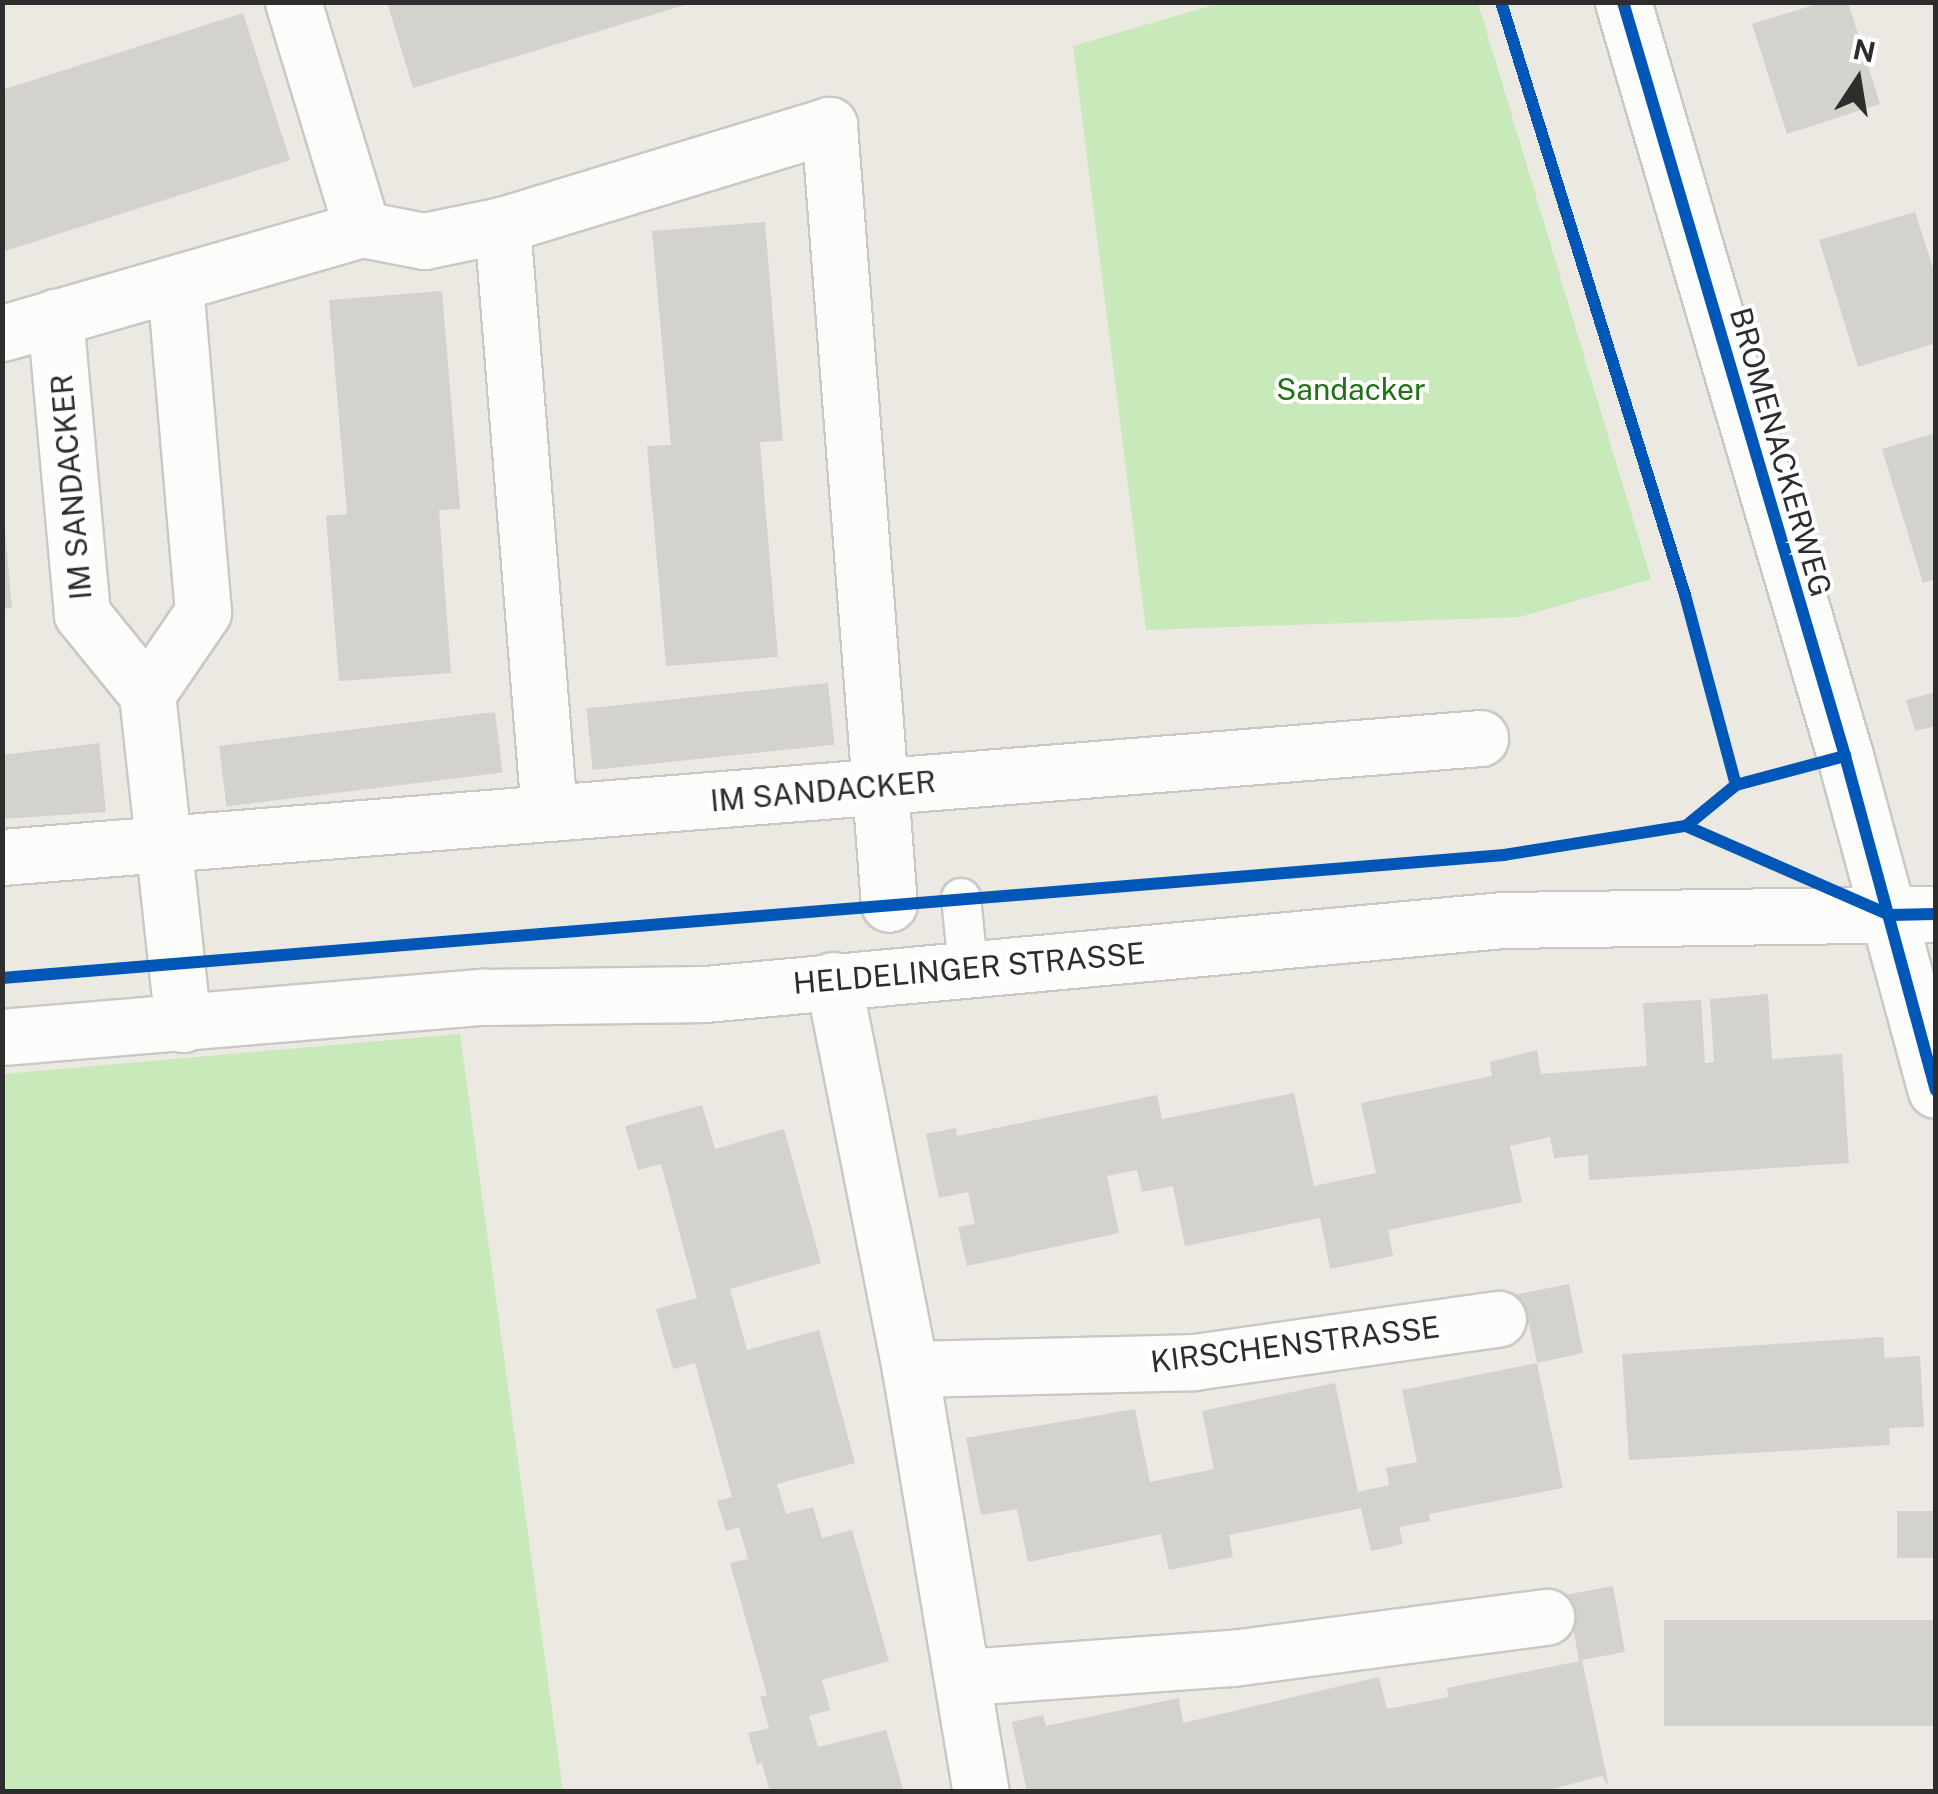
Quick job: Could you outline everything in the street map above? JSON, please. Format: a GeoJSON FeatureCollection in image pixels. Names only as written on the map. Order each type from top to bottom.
{"type":"FeatureCollection","features":[{"type":"Feature","properties":{"kind":"street"},"geometry":{"type":"LineString","coordinates":[[293,2],[362,229]]}},
{"type":"Feature","properties":{"kind":"street","name":"BROMENACKERWEG"},"geometry":{"type":"LineString","coordinates":[[1623,2],[1913,915],[1936,1090]]}},
{"type":"Feature","properties":{"kind":"street"},"geometry":{"type":"LineString","coordinates":[[2,333],[362,229],[424,241],[502,225],[829,125],[889,904]]}},
{"type":"Feature","properties":{"kind":"street"},"geometry":{"type":"LineString","coordinates":[[502,225],[549,813]]}},
{"type":"Feature","properties":{"kind":"street"},"geometry":{"type":"LineString","coordinates":[[175,285],[203,612],[148,694],[183,1024]]}},
{"type":"Feature","properties":{"kind":"street","name":"IM SANDACKER"},"geometry":{"type":"LineString","coordinates":[[55,316],[82,614],[148,694]]}},
{"type":"Feature","properties":{"kind":"street","name":"IM SANDACKER"},"geometry":{"type":"LineString","coordinates":[[165,844],[1480,738]]}},
{"type":"Feature","properties":{"kind":"street"},"geometry":{"type":"LineString","coordinates":[[2,857],[165,844]]}},
{"type":"Feature","properties":{"kind":"street","name":"HELDELINGER STRASSE"},"geometry":{"type":"LineString","coordinates":[[2,1037],[483,997],[705,994],[968,966],[1503,920],[1913,915]]}},
{"type":"Feature","properties":{"kind":"street"},"geometry":{"type":"LineString","coordinates":[[833,980],[910,1368],[965,1677],[981,1792]]}},
{"type":"Feature","properties":{"kind":"street","name":"KIRSCHENSTRASSE"},"geometry":{"type":"LineString","coordinates":[[910,1368],[1194,1362],[1498,1319]]}},
{"type":"Feature","properties":{"kind":"street"},"geometry":{"type":"LineString","coordinates":[[965,1677],[1233,1658],[1546,1617]]}},
{"type":"Feature","properties":{"kind":"lane"},"geometry":{"type":"LineString","coordinates":[[960,898],[968,966]]}},
{"type":"Feature","properties":{"kind":"green space","name":"Sandacker"},"geometry":{"type":"Polygon","coordinates":[[[1220,3],[1478,3],[1651,579],[1520,617],[1146,630],[1073,46],[1220,3]]]}},
{"type":"Feature","properties":{"kind":"green space"},"geometry":{"type":"Polygon","coordinates":[[[460,1034],[563,1791],[3,1791],[3,1074],[460,1034]]]}},
{"type":"Feature","properties":{"kind":"building"},"geometry":{"type":"Polygon","coordinates":[[[387,2],[691,2],[691,3],[413,88],[387,2]]]}},
{"type":"Feature","properties":{"kind":"building"},"geometry":{"type":"Polygon","coordinates":[[[1823,2],[1848,2],[1880,104],[1787,134],[1752,24],[1823,2]]]}},
{"type":"Feature","properties":{"kind":"building"},"geometry":{"type":"Polygon","coordinates":[[[243,13],[290,160],[2,252],[2,90],[243,13]]]}},
{"type":"Feature","properties":{"kind":"building"},"geometry":{"type":"Polygon","coordinates":[[[1915,212],[1936,277],[1936,343],[1858,367],[1819,240],[1915,212]]]}},
{"type":"Feature","properties":{"kind":"building"},"geometry":{"type":"Polygon","coordinates":[[[765,222],[783,441],[760,442],[778,657],[666,666],[647,446],[671,445],[652,231],[765,222]]]}},
{"type":"Feature","properties":{"kind":"building"},"geometry":{"type":"Polygon","coordinates":[[[442,291],[460,509],[439,510],[451,673],[339,681],[326,516],[347,514],[329,300],[442,291]]]}},
{"type":"Feature","properties":{"kind":"building"},"geometry":{"type":"Polygon","coordinates":[[[1936,433],[1936,579],[1923,583],[1882,449],[1936,433]]]}},
{"type":"Feature","properties":{"kind":"building"},"geometry":{"type":"Polygon","coordinates":[[[5,531],[12,608],[2,609],[2,532],[5,531]]]}},
{"type":"Feature","properties":{"kind":"building"},"geometry":{"type":"Polygon","coordinates":[[[828,683],[834,745],[593,770],[586,708],[828,683]]]}},
{"type":"Feature","properties":{"kind":"building"},"geometry":{"type":"Polygon","coordinates":[[[1936,692],[1936,726],[1915,731],[1906,700],[1936,692]]]}},
{"type":"Feature","properties":{"kind":"building"},"geometry":{"type":"Polygon","coordinates":[[[495,712],[502,773],[227,806],[219,746],[495,712]]]}},
{"type":"Feature","properties":{"kind":"building"},"geometry":{"type":"Polygon","coordinates":[[[99,743],[106,812],[2,819],[2,755],[99,743]]]}},
{"type":"Feature","properties":{"kind":"building"},"geometry":{"type":"Polygon","coordinates":[[[1768,994],[1772,1059],[1842,1054],[1849,1163],[1589,1180],[1588,1155],[1554,1158],[1550,1137],[1510,1146],[1522,1202],[1388,1230],[1393,1256],[1330,1269],[1320,1218],[1185,1246],[1173,1186],[1142,1192],[1137,1170],[1107,1176],[1119,1233],[967,1266],[958,1227],[975,1224],[968,1192],[939,1198],[926,1134],[956,1128],[957,1136],[1157,1095],[1162,1119],[1294,1093],[1314,1186],[1376,1173],[1361,1103],[1492,1076],[1490,1062],[1537,1050],[1541,1074],[1647,1066],[1643,1003],[1701,1000],[1705,1063],[1714,1062],[1710,999],[1768,994]]]}},
{"type":"Feature","properties":{"kind":"building"},"geometry":{"type":"Polygon","coordinates":[[[702,1105],[715,1149],[784,1129],[821,1263],[730,1289],[747,1350],[819,1330],[855,1463],[777,1484],[786,1514],[813,1507],[822,1538],[852,1530],[889,1661],[822,1680],[830,1710],[809,1716],[818,1747],[886,1730],[904,1792],[770,1792],[762,1763],[757,1764],[748,1733],[769,1728],[760,1697],[767,1695],[730,1563],[748,1559],[739,1527],[726,1531],[717,1501],[732,1497],[695,1363],[673,1369],[656,1309],[697,1298],[661,1164],[638,1170],[625,1126],[702,1105]]]}},
{"type":"Feature","properties":{"kind":"building"},"geometry":{"type":"Polygon","coordinates":[[[1569,1284],[1583,1353],[1537,1363],[1529,1324],[1515,1327],[1508,1296],[1569,1284]]]}},
{"type":"Feature","properties":{"kind":"building"},"geometry":{"type":"Polygon","coordinates":[[[1883,1337],[1885,1358],[1920,1356],[1924,1427],[1889,1428],[1890,1445],[1629,1460],[1622,1354],[1883,1337]]]}},
{"type":"Feature","properties":{"kind":"building"},"geometry":{"type":"Polygon","coordinates":[[[1537,1363],[1563,1488],[1429,1514],[1430,1521],[1399,1527],[1403,1544],[1371,1551],[1361,1508],[1229,1535],[1233,1557],[1169,1570],[1161,1534],[1028,1562],[1017,1509],[981,1515],[966,1438],[1135,1409],[1150,1482],[1214,1469],[1202,1411],[1335,1383],[1358,1492],[1389,1485],[1386,1468],[1417,1462],[1402,1390],[1537,1363]]]}},
{"type":"Feature","properties":{"kind":"building"},"geometry":{"type":"Polygon","coordinates":[[[1897,1511],[1936,1511],[1936,1558],[1897,1558],[1897,1511]]]}},
{"type":"Feature","properties":{"kind":"building"},"geometry":{"type":"Polygon","coordinates":[[[1613,1586],[1625,1652],[1582,1660],[1609,1787],[1602,1776],[1541,1792],[1027,1792],[1012,1722],[1043,1715],[1046,1726],[1179,1698],[1183,1723],[1379,1677],[1387,1709],[1449,1697],[1447,1688],[1579,1661],[1573,1627],[1560,1629],[1554,1597],[1613,1586]]]}},
{"type":"Feature","properties":{"kind":"building"},"geometry":{"type":"Polygon","coordinates":[[[1664,1620],[1936,1620],[1936,1726],[1664,1726],[1664,1620]]]}},
{"type":"Feature","properties":{"kind":"cycle path"},"geometry":{"type":"LineString","coordinates":[[1501,2],[1685,595],[1736,785]]}},
{"type":"Feature","properties":{"kind":"cycle path"},"geometry":{"type":"LineString","coordinates":[[1623,2],[1845,756],[1936,1090]]}},
{"type":"Feature","properties":{"kind":"cycle path"},"geometry":{"type":"LineString","coordinates":[[1686,826],[1736,785],[1845,756]]}},
{"type":"Feature","properties":{"kind":"cycle path"},"geometry":{"type":"LineString","coordinates":[[2,978],[1504,855],[1686,826],[1890,915],[1936,914]]}}]}
